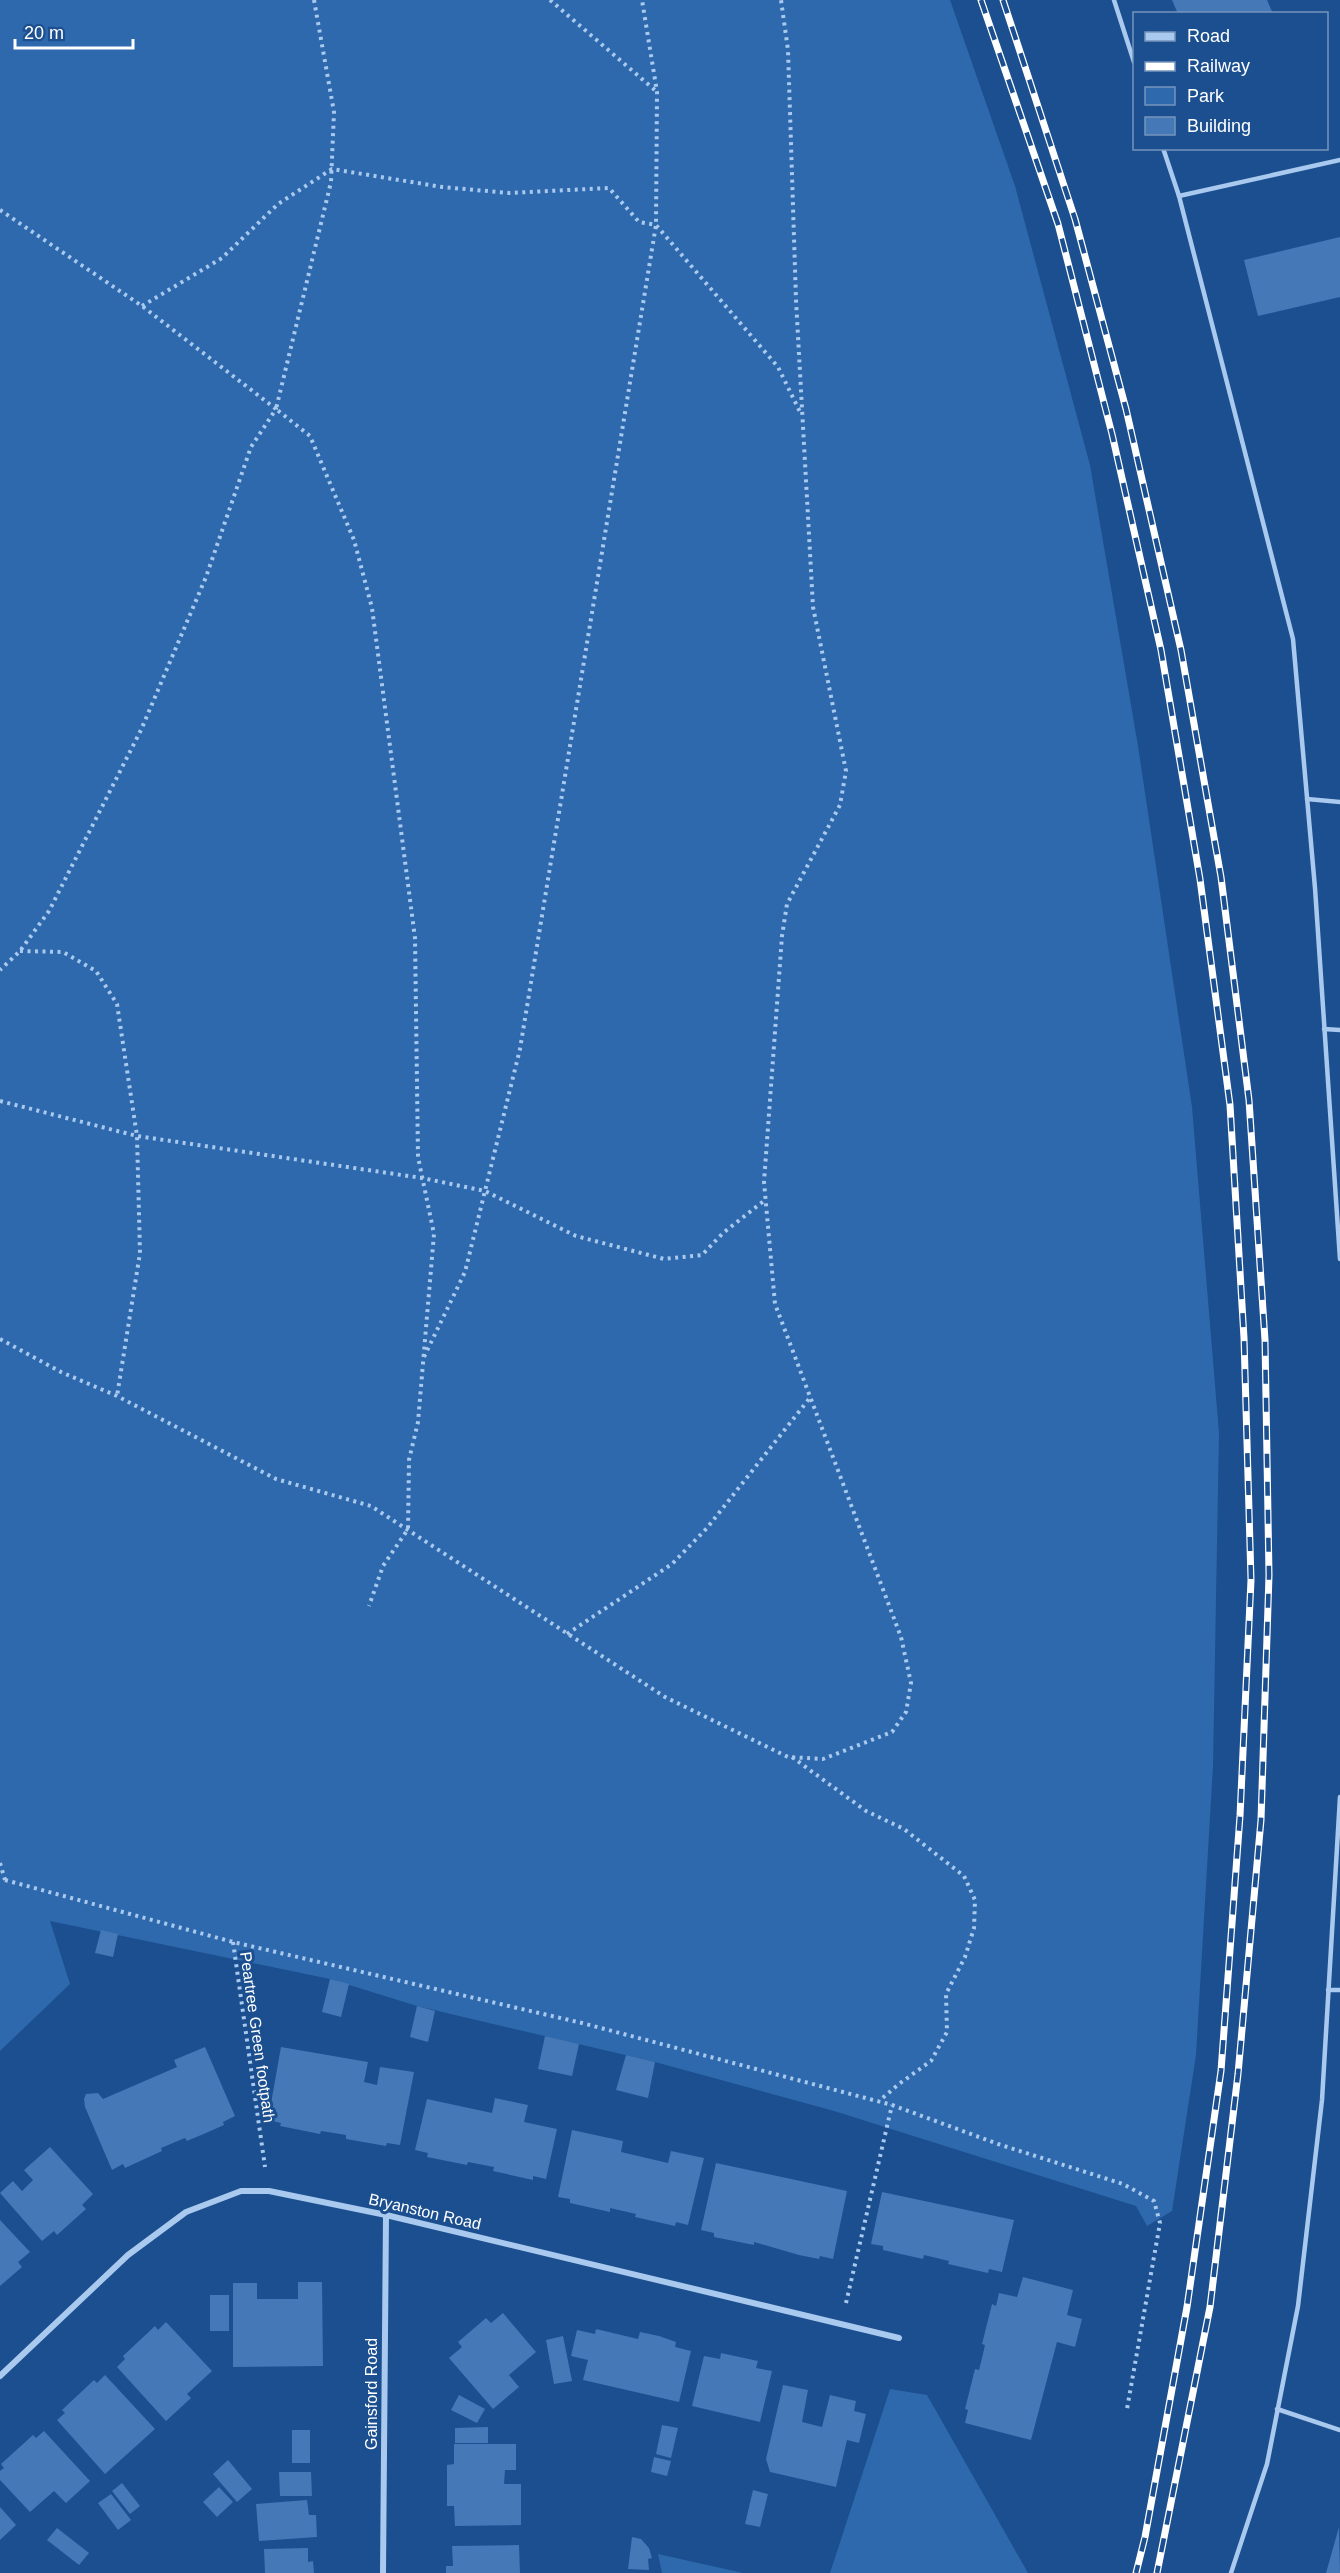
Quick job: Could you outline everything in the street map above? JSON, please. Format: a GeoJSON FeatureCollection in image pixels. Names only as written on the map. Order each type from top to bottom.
{"type":"FeatureCollection","features":[{"type":"Feature","properties":{"kind":"street","name":"Bryanston Road"},"geometry":{"type":"LineString","coordinates":[[0,2376],[128,2255],[186,2212],[241,2191],[269,2191],[386,2215],[899,2338]]}},
{"type":"Feature","properties":{"kind":"street","name":"Gainsford Road"},"geometry":{"type":"LineString","coordinates":[[383,2573],[386,2215]]}},
{"type":"Feature","properties":{"kind":"lane"},"geometry":{"type":"LineString","coordinates":[[1114,0],[1133,59]]}},
{"type":"Feature","properties":{"kind":"lane"},"geometry":{"type":"LineString","coordinates":[[1164,150],[1179,196],[1293,639],[1307,799],[1340,1259]]}},
{"type":"Feature","properties":{"kind":"lane"},"geometry":{"type":"LineString","coordinates":[[1179,196],[1340,160]]}},
{"type":"Feature","properties":{"kind":"lane"},"geometry":{"type":"LineString","coordinates":[[1307,799],[1340,802]]}},
{"type":"Feature","properties":{"kind":"lane"},"geometry":{"type":"LineString","coordinates":[[1324,1029],[1340,1030]]}},
{"type":"Feature","properties":{"kind":"lane"},"geometry":{"type":"LineString","coordinates":[[1232,2573],[1267,2464],[1298,2306],[1322,2100],[1340,1797]]}},
{"type":"Feature","properties":{"kind":"lane"},"geometry":{"type":"LineString","coordinates":[[1328,1990],[1340,1990]]}},
{"type":"Feature","properties":{"kind":"lane"},"geometry":{"type":"LineString","coordinates":[[1277,2409],[1340,2430]]}},
{"type":"Feature","properties":{"kind":"path"},"geometry":{"type":"LineString","coordinates":[[0,970],[20,951],[50,911],[141,729],[206,577],[251,447],[276,409],[332,182],[334,112],[314,0]]}},
{"type":"Feature","properties":{"kind":"path"},"geometry":{"type":"LineString","coordinates":[[550,0],[657,92]]}},
{"type":"Feature","properties":{"kind":"path"},"geometry":{"type":"LineString","coordinates":[[423,1360],[465,1272],[520,1049],[656,225],[657,92],[642,0]]}},
{"type":"Feature","properties":{"kind":"path"},"geometry":{"type":"LineString","coordinates":[[781,0],[788,50],[802,416],[813,607],[846,771],[840,805],[787,904],[782,936],[764,1182],[765,1200],[775,1304],[901,1637],[911,1683],[906,1712],[891,1732],[823,1759],[792,1757]]}},
{"type":"Feature","properties":{"kind":"path"},"geometry":{"type":"LineString","coordinates":[[142,306],[222,258],[278,204],[332,169],[442,187],[509,193],[609,188],[639,222],[656,225],[778,367],[802,416]]}},
{"type":"Feature","properties":{"kind":"path"},"geometry":{"type":"LineString","coordinates":[[0,210],[142,306],[310,436],[354,540],[372,608],[415,938],[418,1156],[434,1234],[418,1422],[409,1460],[408,1529],[383,1566],[369,1606]]}},
{"type":"Feature","properties":{"kind":"path"},"geometry":{"type":"LineString","coordinates":[[20,951],[63,952],[96,971],[117,1004],[137,1136],[140,1253],[117,1396]]}},
{"type":"Feature","properties":{"kind":"path"},"geometry":{"type":"LineString","coordinates":[[0,1101],[137,1136],[422,1178],[485,1191],[576,1236],[664,1259],[702,1255],[723,1233],[765,1200]]}},
{"type":"Feature","properties":{"kind":"path"},"geometry":{"type":"LineString","coordinates":[[0,1339],[61,1372],[117,1396],[276,1479],[372,1506],[665,1697],[792,1757],[866,1811],[912,1836],[964,1876],[975,1900],[974,1928],[965,1957],[946,1994],[946,2032],[932,2061],[878,2102]]}},
{"type":"Feature","properties":{"kind":"path"},"geometry":{"type":"LineString","coordinates":[[567,1634],[672,1564],[707,1528],[809,1398]]}},
{"type":"Feature","properties":{"kind":"path"},"geometry":{"type":"LineString","coordinates":[[0,1863],[5,1880],[0,1886]]}},
{"type":"Feature","properties":{"kind":"path","name":"Peartree Green footpath"},"geometry":{"type":"LineString","coordinates":[[5,1880],[233,1942],[269,2191]]}},
{"type":"Feature","properties":{"kind":"path"},"geometry":{"type":"LineString","coordinates":[[233,1942],[582,2023],[892,2105],[998,2144],[1123,2184],[1154,2201],[1160,2223],[1127,2409]]}},
{"type":"Feature","properties":{"kind":"path"},"geometry":{"type":"LineString","coordinates":[[841,2324],[892,2105]]}},
{"type":"Feature","properties":{"kind":"green space"},"geometry":{"type":"Polygon","coordinates":[[[0,0],[950,0],[1015,186],[1090,465],[1138,746],[1192,1107],[1219,1433],[1213,1766],[1196,2055],[1172,2211],[1147,2226],[1136,2206],[834,2111],[655,2062],[417,2006],[330,1979],[50,1921],[70,1984],[0,2051],[0,0]]]}},
{"type":"Feature","properties":{"kind":"green space"},"geometry":{"type":"Polygon","coordinates":[[[890,2389],[927,2395],[1028,2573],[830,2573],[890,2389]]]}},
{"type":"Feature","properties":{"kind":"green space"},"geometry":{"type":"Polygon","coordinates":[[[658,2554],[743,2573],[662,2573],[658,2554]]]}},
{"type":"Feature","properties":{"kind":"building"},"geometry":{"type":"Polygon","coordinates":[[[1172,0],[1267,0],[1272,12],[1177,12],[1172,0]]]}},
{"type":"Feature","properties":{"kind":"building"},"geometry":{"type":"Polygon","coordinates":[[[1340,237],[1340,297],[1258,316],[1244,260],[1340,237]]]}},
{"type":"Feature","properties":{"kind":"building"},"geometry":{"type":"Polygon","coordinates":[[[101,1930],[118,1934],[113,1957],[95,1953],[101,1930]]]}},
{"type":"Feature","properties":{"kind":"building"},"geometry":{"type":"Polygon","coordinates":[[[330,1979],[349,1984],[341,2017],[322,2012],[330,1979]]]}},
{"type":"Feature","properties":{"kind":"building"},"geometry":{"type":"Polygon","coordinates":[[[417,2006],[435,2011],[428,2042],[410,2037],[417,2006]]]}},
{"type":"Feature","properties":{"kind":"building"},"geometry":{"type":"Polygon","coordinates":[[[545,2036],[579,2044],[572,2076],[538,2069],[545,2036]]]}},
{"type":"Feature","properties":{"kind":"building"},"geometry":{"type":"Polygon","coordinates":[[[205,2047],[235,2116],[223,2122],[224,2125],[206,2133],[187,2141],[185,2138],[125,2168],[123,2164],[112,2170],[85,2107],[86,2094],[98,2093],[103,2099],[177,2067],[174,2060],[205,2047]]]}},
{"type":"Feature","properties":{"kind":"building"},"geometry":{"type":"Polygon","coordinates":[[[281,2047],[368,2062],[364,2082],[377,2085],[380,2067],[414,2072],[400,2145],[387,2143],[386,2146],[346,2139],[346,2135],[321,2131],[320,2134],[280,2126],[281,2123],[268,2120],[281,2047]]]}},
{"type":"Feature","properties":{"kind":"building"},"geometry":{"type":"Polygon","coordinates":[[[626,2055],[655,2062],[648,2098],[616,2090],[626,2055]]]}},
{"type":"Feature","properties":{"kind":"building"},"geometry":{"type":"Polygon","coordinates":[[[495,2098],[528,2105],[524,2122],[557,2129],[546,2179],[533,2176],[533,2180],[493,2171],[494,2167],[468,2162],[467,2165],[427,2157],[428,2153],[415,2150],[427,2099],[492,2113],[495,2098]]]}},
{"type":"Feature","properties":{"kind":"building"},"geometry":{"type":"Polygon","coordinates":[[[572,2130],[623,2141],[621,2152],[668,2163],[671,2151],[704,2158],[688,2225],[676,2222],[675,2226],[635,2217],[636,2214],[610,2208],[610,2212],[570,2203],[570,2199],[558,2197],[572,2130]]]}},
{"type":"Feature","properties":{"kind":"building"},"geometry":{"type":"Polygon","coordinates":[[[50,2147],[93,2194],[82,2205],[86,2209],[57,2235],[54,2231],[42,2241],[0,2193],[13,2181],[22,2191],[33,2180],[24,2170],[50,2147]]]}},
{"type":"Feature","properties":{"kind":"building"},"geometry":{"type":"Polygon","coordinates":[[[716,2163],[847,2191],[833,2259],[820,2256],[819,2259],[754,2242],[754,2245],[714,2237],[714,2233],[701,2230],[716,2163]]]}},
{"type":"Feature","properties":{"kind":"building"},"geometry":{"type":"Polygon","coordinates":[[[882,2192],[1014,2220],[1002,2272],[989,2269],[988,2273],[948,2264],[949,2261],[924,2255],[923,2259],[883,2250],[883,2246],[871,2244],[882,2192]]]}},
{"type":"Feature","properties":{"kind":"building"},"geometry":{"type":"Polygon","coordinates":[[[0,2220],[30,2252],[18,2262],[22,2267],[0,2286],[0,2220]]]}},
{"type":"Feature","properties":{"kind":"building"},"geometry":{"type":"Polygon","coordinates":[[[1023,2277],[1073,2290],[1067,2315],[1082,2319],[1075,2347],[1057,2342],[1031,2440],[965,2423],[968,2410],[965,2409],[975,2369],[979,2370],[985,2345],[982,2344],[992,2304],[996,2306],[999,2293],[1017,2297],[1023,2277]]]}},
{"type":"Feature","properties":{"kind":"building"},"geometry":{"type":"Polygon","coordinates":[[[298,2282],[322,2282],[323,2366],[233,2367],[233,2283],[257,2283],[257,2299],[298,2299],[298,2282]]]}},
{"type":"Feature","properties":{"kind":"building"},"geometry":{"type":"Polygon","coordinates":[[[210,2295],[229,2295],[229,2331],[210,2331],[210,2295]]]}},
{"type":"Feature","properties":{"kind":"building"},"geometry":{"type":"Polygon","coordinates":[[[503,2313],[536,2352],[509,2375],[519,2387],[493,2409],[449,2358],[462,2347],[458,2342],[486,2318],[491,2323],[503,2313]]]}},
{"type":"Feature","properties":{"kind":"building"},"geometry":{"type":"Polygon","coordinates":[[[166,2322],[212,2371],[187,2394],[191,2398],[166,2421],[117,2367],[125,2359],[123,2356],[155,2326],[158,2330],[166,2322]]]}},
{"type":"Feature","properties":{"kind":"building"},"geometry":{"type":"Polygon","coordinates":[[[596,2329],[638,2339],[640,2332],[659,2336],[676,2342],[675,2347],[691,2351],[679,2402],[583,2380],[588,2360],[571,2356],[577,2330],[595,2334],[596,2329]]]}},
{"type":"Feature","properties":{"kind":"building"},"geometry":{"type":"Polygon","coordinates":[[[563,2336],[572,2381],[554,2384],[546,2340],[563,2336]]]}},
{"type":"Feature","properties":{"kind":"building"},"geometry":{"type":"Polygon","coordinates":[[[721,2353],[758,2361],[756,2368],[772,2371],[760,2422],[692,2406],[704,2356],[720,2359],[721,2353]]]}},
{"type":"Feature","properties":{"kind":"building"},"geometry":{"type":"Polygon","coordinates":[[[105,2375],[155,2429],[105,2474],[57,2420],[65,2413],[62,2410],[94,2380],[97,2383],[105,2375]]]}},
{"type":"Feature","properties":{"kind":"building"},"geometry":{"type":"Polygon","coordinates":[[[783,2385],[808,2390],[802,2422],[822,2427],[830,2395],[856,2401],[854,2411],[866,2414],[859,2443],[847,2440],[836,2487],[770,2472],[766,2459],[783,2385]]]}},
{"type":"Feature","properties":{"kind":"building"},"geometry":{"type":"Polygon","coordinates":[[[459,2395],[485,2409],[477,2423],[451,2410],[459,2395]]]}},
{"type":"Feature","properties":{"kind":"building"},"geometry":{"type":"Polygon","coordinates":[[[662,2425],[678,2428],[671,2458],[656,2454],[662,2425]]]}},
{"type":"Feature","properties":{"kind":"building"},"geometry":{"type":"Polygon","coordinates":[[[488,2427],[488,2443],[455,2443],[455,2428],[488,2427]]]}},
{"type":"Feature","properties":{"kind":"building"},"geometry":{"type":"Polygon","coordinates":[[[292,2430],[310,2430],[310,2463],[292,2463],[292,2430]]]}},
{"type":"Feature","properties":{"kind":"building"},"geometry":{"type":"Polygon","coordinates":[[[44,2431],[90,2481],[66,2503],[54,2491],[30,2512],[0,2480],[0,2471],[4,2468],[1,2464],[33,2435],[36,2438],[44,2431]]]}},
{"type":"Feature","properties":{"kind":"building"},"geometry":{"type":"Polygon","coordinates":[[[454,2444],[516,2444],[516,2470],[505,2470],[504,2484],[521,2484],[521,2525],[455,2526],[454,2506],[447,2506],[447,2465],[454,2464],[454,2444]]]}},
{"type":"Feature","properties":{"kind":"building"},"geometry":{"type":"Polygon","coordinates":[[[654,2457],[671,2461],[667,2476],[651,2472],[654,2457]]]}},
{"type":"Feature","properties":{"kind":"building"},"geometry":{"type":"Polygon","coordinates":[[[228,2460],[252,2489],[237,2502],[213,2474],[228,2460]]]}},
{"type":"Feature","properties":{"kind":"building"},"geometry":{"type":"Polygon","coordinates":[[[279,2472],[311,2472],[312,2496],[280,2496],[279,2472]]]}},
{"type":"Feature","properties":{"kind":"building"},"geometry":{"type":"Polygon","coordinates":[[[122,2483],[140,2506],[130,2514],[112,2491],[122,2483]]]}},
{"type":"Feature","properties":{"kind":"building"},"geometry":{"type":"Polygon","coordinates":[[[219,2487],[233,2502],[217,2517],[203,2502],[219,2487]]]}},
{"type":"Feature","properties":{"kind":"building"},"geometry":{"type":"Polygon","coordinates":[[[753,2490],[768,2494],[760,2527],[745,2524],[753,2490]]]}},
{"type":"Feature","properties":{"kind":"building"},"geometry":{"type":"Polygon","coordinates":[[[111,2494],[131,2520],[118,2530],[98,2503],[111,2494]]]}},
{"type":"Feature","properties":{"kind":"building"},"geometry":{"type":"Polygon","coordinates":[[[307,2500],[309,2515],[316,2515],[317,2537],[259,2541],[256,2504],[307,2500]]]}},
{"type":"Feature","properties":{"kind":"building"},"geometry":{"type":"Polygon","coordinates":[[[0,2507],[16,2525],[0,2540],[0,2507]]]}},
{"type":"Feature","properties":{"kind":"building"},"geometry":{"type":"Polygon","coordinates":[[[1339,2527],[1340,2573],[1326,2573],[1339,2527]]]}},
{"type":"Feature","properties":{"kind":"building"},"geometry":{"type":"Polygon","coordinates":[[[57,2528],[89,2553],[79,2565],[47,2540],[57,2528]]]}},
{"type":"Feature","properties":{"kind":"building"},"geometry":{"type":"Polygon","coordinates":[[[632,2537],[641,2539],[649,2548],[652,2558],[648,2559],[649,2570],[628,2569],[632,2537]]]}},
{"type":"Feature","properties":{"kind":"building"},"geometry":{"type":"Polygon","coordinates":[[[519,2545],[520,2573],[446,2573],[446,2566],[453,2566],[452,2546],[519,2545]]]}},
{"type":"Feature","properties":{"kind":"building"},"geometry":{"type":"Polygon","coordinates":[[[308,2548],[308,2562],[313,2561],[314,2573],[265,2573],[264,2549],[308,2548]]]}},
{"type":"Feature","properties":{"kind":"railway"},"geometry":{"type":"LineString","coordinates":[[981,0],[1058,224],[1112,434],[1161,650],[1200,879],[1230,1105],[1244,1338],[1251,1580],[1240,1816],[1221,2071],[1187,2307],[1145,2537],[1136,2573]]}},
{"type":"Feature","properties":{"kind":"railway"},"geometry":{"type":"LineString","coordinates":[[1003,0],[1075,219],[1126,409],[1181,650],[1221,877],[1249,1100],[1265,1340],[1269,1575],[1261,1820],[1238,2074],[1210,2307],[1157,2573]]}}]}
